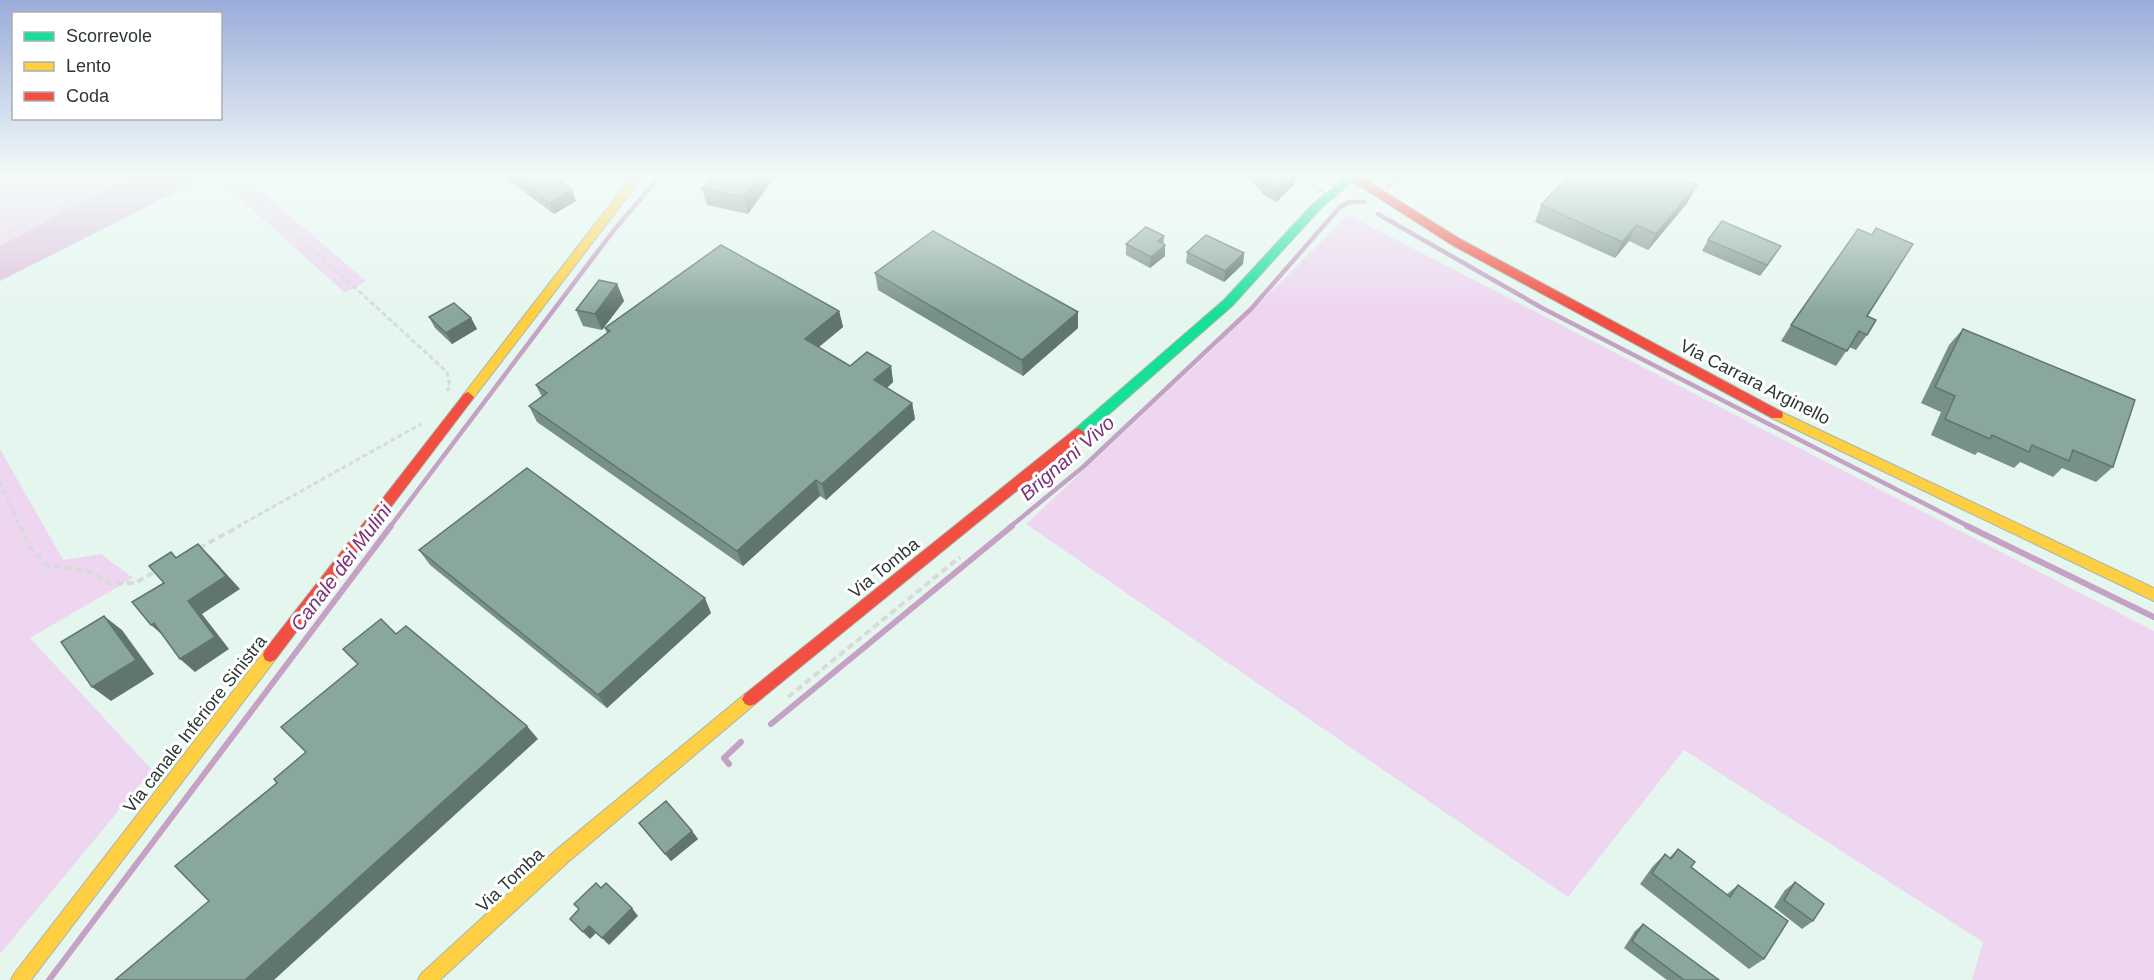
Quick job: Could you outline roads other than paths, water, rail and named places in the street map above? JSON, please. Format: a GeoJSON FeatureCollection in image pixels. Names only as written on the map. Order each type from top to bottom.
{"type":"FeatureCollection","features":[{"type":"Feature","properties":{"kind":"street","name":"Via canale Inferiore Sinistra"},"geometry":{"type":"LineString","coordinates":[[20,980],[604,221]]}},
{"type":"Feature","properties":{"kind":"street","name":"Via Tomba"},"geometry":{"type":"LineString","coordinates":[[427,980],[562,856],[661,771],[1106,410],[1228,303],[1305,221]]}},
{"type":"Feature","properties":{"kind":"street","name":"Via Carrara Arginello"},"geometry":{"type":"LineString","coordinates":[[1423,221],[1456,242],[1749,401],[2154,595]]}},
{"type":"Feature","properties":{"kind":"waterway","name":"Canale dei Mulini"},"geometry":{"type":"LineString","coordinates":[[390,527],[622,221]]}},
{"type":"Feature","properties":{"kind":"waterway","name":"Brignani Vivo"},"geometry":{"type":"LineString","coordinates":[[1010,527],[1083,467],[1251,309],[1328,221]]}},
{"type":"Feature","properties":{"kind":"waterway"},"geometry":{"type":"LineString","coordinates":[[1390,221],[1544,309],[1970,527]]}},
{"type":"Feature","properties":{"kind":"waterway","name":"Canale dei Mulini"},"geometry":{"type":"LineString","coordinates":[[49,980],[391,526]]}},
{"type":"Feature","properties":{"kind":"waterway","name":"Brignani Vivo"},"geometry":{"type":"LineString","coordinates":[[771,724],[1012,526]]}},
{"type":"Feature","properties":{"kind":"waterway"},"geometry":{"type":"LineString","coordinates":[[1967,526],[2154,617]]}},
{"type":"Feature","properties":{"kind":"waterway","name":"Brignani Vivo"},"geometry":{"type":"LineString","coordinates":[[729,764],[724,758],[741,742]]}}]}
